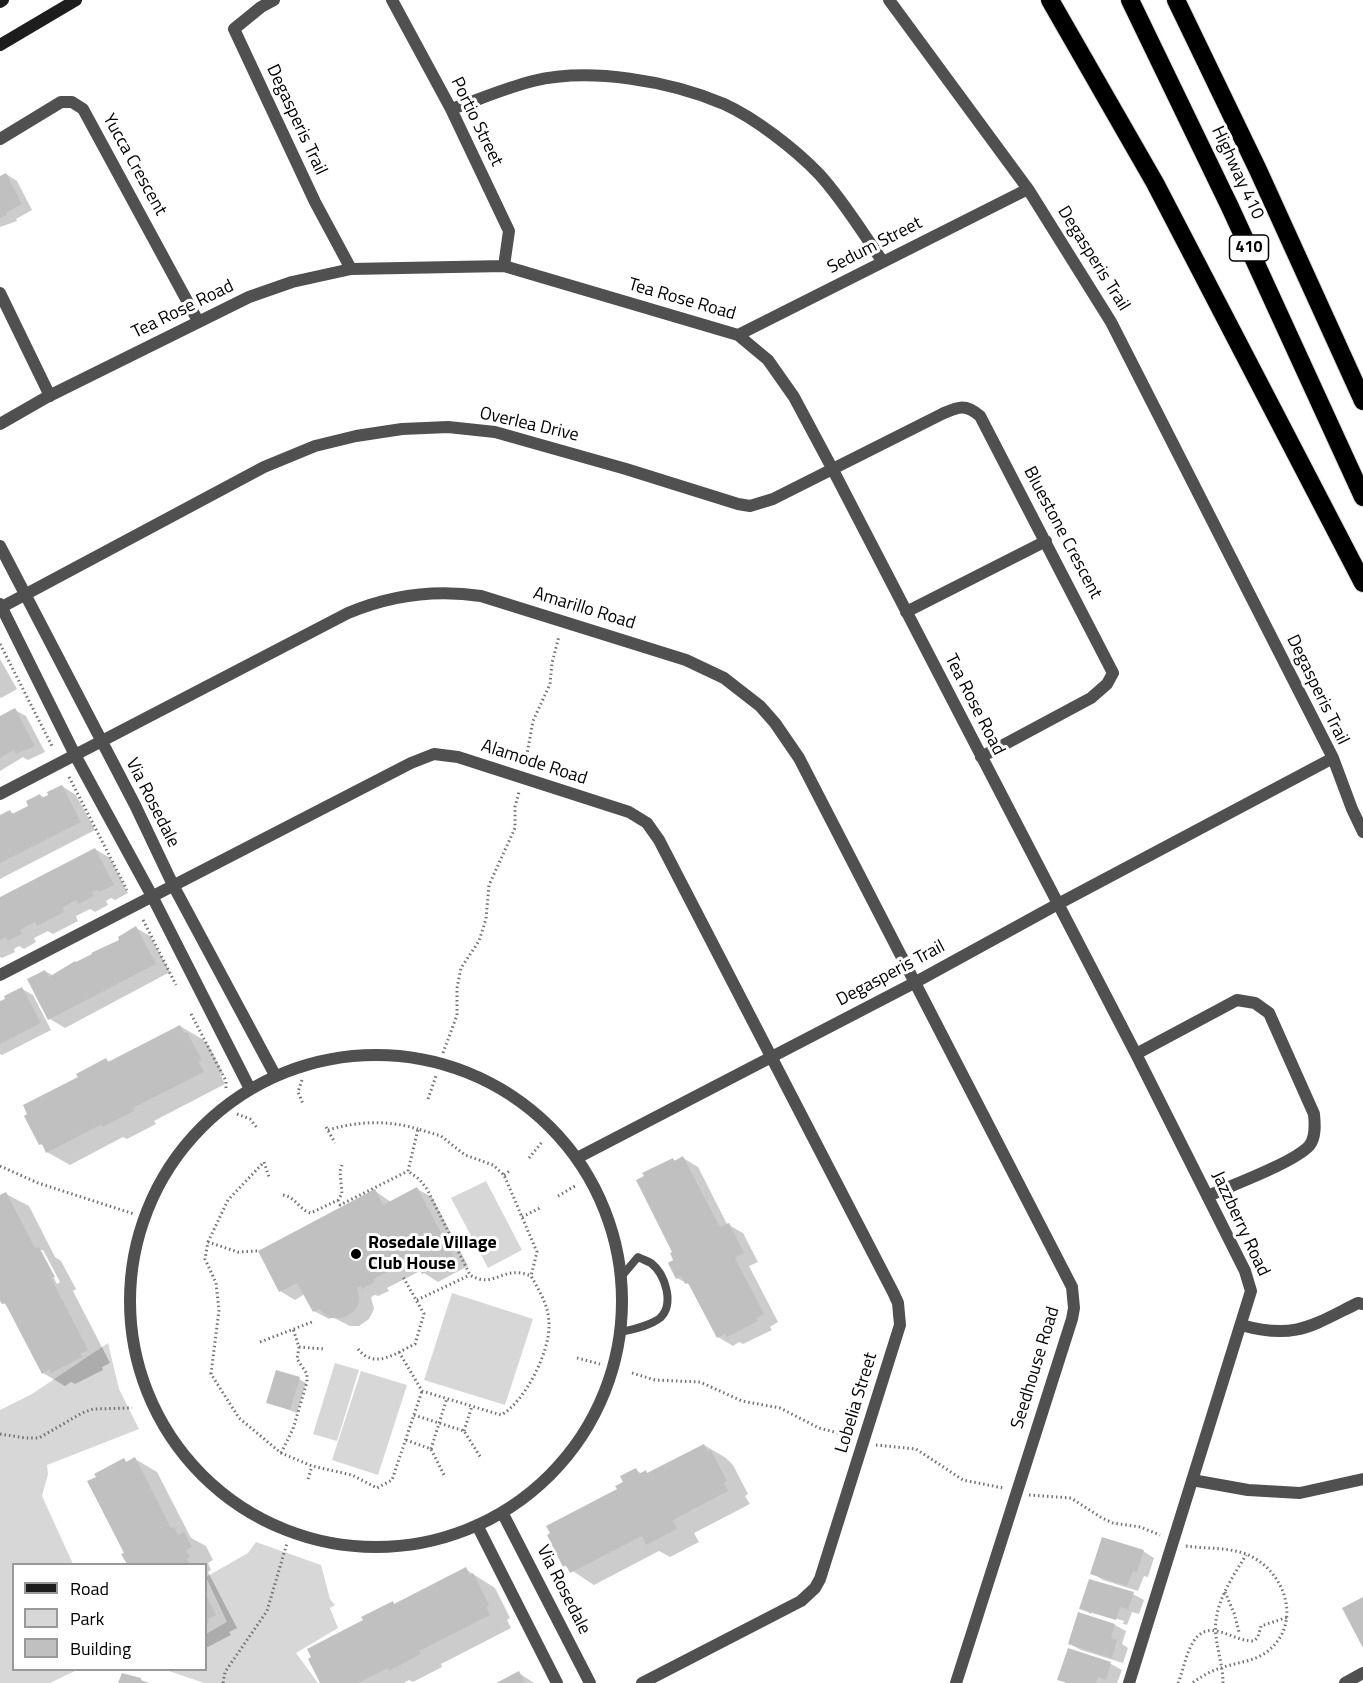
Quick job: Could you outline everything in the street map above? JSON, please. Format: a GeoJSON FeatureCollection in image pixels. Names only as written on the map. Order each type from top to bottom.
{"type":"FeatureCollection","features":[{"type":"Feature","properties":{"kind":"highway"},"geometry":{"type":"LineString","coordinates":[[1050,0],[1155,183],[1363,583]]}},
{"type":"Feature","properties":{"kind":"highway","name":"Highway 410"},"geometry":{"type":"LineString","coordinates":[[1130,0],[1230,207],[1363,497]]}},
{"type":"Feature","properties":{"kind":"highway","name":"Highway 410"},"geometry":{"type":"LineString","coordinates":[[1176,0],[1258,170],[1363,401]]}},
{"type":"Feature","properties":{"kind":"main road"},"geometry":{"type":"LineString","coordinates":[[0,45],[76,0]]}},
{"type":"Feature","properties":{"kind":"street","name":"Degasperis Trail"},"geometry":{"type":"LineString","coordinates":[[274,0],[261,7],[234,29],[315,202],[351,269]]}},
{"type":"Feature","properties":{"kind":"street","name":"Portio Street"},"geometry":{"type":"LineString","coordinates":[[392,0],[452,109],[509,231],[504,266]]}},
{"type":"Feature","properties":{"kind":"street","name":"Degasperis Trail"},"geometry":{"type":"LineString","coordinates":[[577,1158],[914,983],[1333,758],[1111,322],[1028,189],[889,0]]}},
{"type":"Feature","properties":{"kind":"street"},"geometry":{"type":"LineString","coordinates":[[452,109],[534,81],[593,75],[657,82],[725,104],[779,137],[819,174],[883,262]]}},
{"type":"Feature","properties":{"kind":"street","name":"Yucca Crescent"},"geometry":{"type":"LineString","coordinates":[[0,139],[61,102],[72,102],[82,109],[198,321]]}},
{"type":"Feature","properties":{"kind":"street","name":"Sedum Street"},"geometry":{"type":"LineString","coordinates":[[738,334],[1028,189]]}},
{"type":"Feature","properties":{"kind":"street","name":"Tea Rose Road"},"geometry":{"type":"LineString","coordinates":[[0,424],[50,396],[249,297],[292,282],[351,269],[504,266],[738,334],[768,360],[794,397],[1058,904]]}},
{"type":"Feature","properties":{"kind":"street"},"geometry":{"type":"LineString","coordinates":[[0,293],[50,396]]}},
{"type":"Feature","properties":{"kind":"street","name":"Bluestone Crescent"},"geometry":{"type":"LineString","coordinates":[[833,470],[942,414],[958,407],[971,408],[980,416],[1046,541],[1113,673],[1107,684],[1091,698],[981,757]]}},
{"type":"Feature","properties":{"kind":"street","name":"Overlea Drive"},"geometry":{"type":"LineString","coordinates":[[1,607],[264,467],[315,446],[356,436],[391,431],[448,428],[495,432],[750,506],[773,498],[833,470]]}},
{"type":"Feature","properties":{"kind":"street"},"geometry":{"type":"LineString","coordinates":[[906,612],[1046,541]]}},
{"type":"Feature","properties":{"kind":"street","name":"Via Rosedale"},"geometry":{"type":"LineString","coordinates":[[0,546],[135,805],[173,885],[275,1075]]}},
{"type":"Feature","properties":{"kind":"street","name":"Amarillo Road"},"geometry":{"type":"LineString","coordinates":[[0,794],[348,613],[396,597],[423,593],[448,592],[481,596],[686,660],[724,678],[760,706],[799,758],[914,983]]}},
{"type":"Feature","properties":{"kind":"street"},"geometry":{"type":"LineString","coordinates":[[1,607],[75,755],[152,896],[249,1087]]}},
{"type":"Feature","properties":{"kind":"street","name":"Alamode Road"},"geometry":{"type":"LineString","coordinates":[[0,975],[422,758],[434,754],[458,757],[629,812],[647,823],[659,840],[771,1057]]}},
{"type":"Feature","properties":{"kind":"street"},"geometry":{"type":"LineString","coordinates":[[1333,758],[1363,832]]}},
{"type":"Feature","properties":{"kind":"street","name":"Jazzberry Road"},"geometry":{"type":"LineString","coordinates":[[1058,904],[1208,1196],[1245,1271],[1251,1291],[1129,1683]]}},
{"type":"Feature","properties":{"kind":"street","name":"Seedhouse Road"},"geometry":{"type":"LineString","coordinates":[[914,983],[1072,1287],[1074,1308],[956,1683]]}},
{"type":"Feature","properties":{"kind":"street"},"geometry":{"type":"LineString","coordinates":[[1136,1054],[1237,1000],[1255,1003],[1269,1012],[1314,1114],[1315,1130],[1311,1145],[1292,1158],[1208,1196]]}},
{"type":"Feature","properties":{"kind":"street"},"geometry":{"type":"LineString","coordinates":[[356,1057],[410,1058],[471,1076],[498,1089],[540,1119],[577,1158],[604,1209],[615,1242],[621,1277],[622,1304],[621,1332],[608,1385],[591,1422],[579,1441],[546,1480],[503,1514],[442,1538],[413,1545],[355,1546],[305,1537],[261,1518],[237,1504],[215,1487],[188,1459],[166,1428],[149,1395],[135,1348],[130,1305],[136,1250],[147,1214],[166,1174],[186,1145],[249,1087],[275,1075],[328,1061],[356,1057]]}},
{"type":"Feature","properties":{"kind":"street","name":"Lobelia Street"},"geometry":{"type":"LineString","coordinates":[[642,1683],[801,1601],[820,1579],[900,1325],[898,1304],[771,1057]]}},
{"type":"Feature","properties":{"kind":"street"},"geometry":{"type":"LineString","coordinates":[[1241,1325],[1265,1332],[1292,1332],[1306,1328],[1358,1303],[1363,1304]]}},
{"type":"Feature","properties":{"kind":"street"},"geometry":{"type":"LineString","coordinates":[[1192,1480],[1248,1490],[1300,1493],[1363,1479]]}},
{"type":"Feature","properties":{"kind":"street","name":"Via Rosedale"},"geometry":{"type":"LineString","coordinates":[[503,1514],[590,1683]]}},
{"type":"Feature","properties":{"kind":"street"},"geometry":{"type":"LineString","coordinates":[[477,1525],[558,1683]]}},
{"type":"Feature","properties":{"kind":"street"},"geometry":{"type":"LineString","coordinates":[[1345,1683],[1363,1673]]}},
{"type":"Feature","properties":{"kind":"lane"},"geometry":{"type":"LineString","coordinates":[[621,1277],[638,1257],[651,1263],[660,1274],[668,1294],[667,1305],[662,1316],[653,1322],[621,1332]]}},
{"type":"Feature","properties":{"kind":"path"},"geometry":{"type":"LineString","coordinates":[[443,1053],[457,1015],[461,968],[478,941],[486,919],[489,885],[515,828],[515,807],[533,721],[550,684],[552,663],[561,632]]}},
{"type":"Feature","properties":{"kind":"path"},"geometry":{"type":"LineString","coordinates":[[0,644],[53,748]]}},
{"type":"Feature","properties":{"kind":"path"},"geometry":{"type":"LineString","coordinates":[[69,777],[128,890]]}},
{"type":"Feature","properties":{"kind":"path"},"geometry":{"type":"LineString","coordinates":[[143,920],[176,985]]}},
{"type":"Feature","properties":{"kind":"path"},"geometry":{"type":"LineString","coordinates":[[191,1014],[226,1080],[226,1091]]}},
{"type":"Feature","properties":{"kind":"path"},"geometry":{"type":"LineString","coordinates":[[428,1098],[435,1076]]}},
{"type":"Feature","properties":{"kind":"path"},"geometry":{"type":"LineString","coordinates":[[303,1080],[298,1092],[303,1104]]}},
{"type":"Feature","properties":{"kind":"path"},"geometry":{"type":"LineString","coordinates":[[237,1114],[250,1119],[256,1128]]}},
{"type":"Feature","properties":{"kind":"path"},"geometry":{"type":"LineString","coordinates":[[334,1143],[327,1129],[354,1123],[374,1122],[418,1129],[441,1137],[465,1155],[493,1166],[504,1175],[537,1252],[531,1276],[544,1300],[549,1324],[547,1340],[539,1365],[521,1396],[504,1413],[498,1414],[422,1391],[399,1352]]}},
{"type":"Feature","properties":{"kind":"path"},"geometry":{"type":"LineString","coordinates":[[408,1171],[418,1129]]}},
{"type":"Feature","properties":{"kind":"path"},"geometry":{"type":"LineString","coordinates":[[529,1158],[542,1142]]}},
{"type":"Feature","properties":{"kind":"path"},"geometry":{"type":"LineString","coordinates":[[269,1177],[264,1162],[228,1200],[208,1242],[205,1258],[216,1283],[219,1310],[211,1374],[239,1418],[281,1453],[312,1466],[351,1475],[377,1488],[392,1480],[422,1391]]}},
{"type":"Feature","properties":{"kind":"path"},"geometry":{"type":"LineString","coordinates":[[283,1195],[296,1200],[302,1209],[311,1213],[338,1200],[342,1194],[340,1171],[342,1165]]}},
{"type":"Feature","properties":{"kind":"path"},"geometry":{"type":"LineString","coordinates":[[0,1166],[38,1183],[134,1214]]}},
{"type":"Feature","properties":{"kind":"path"},"geometry":{"type":"LineString","coordinates":[[504,1175],[511,1170]]}},
{"type":"Feature","properties":{"kind":"path"},"geometry":{"type":"LineString","coordinates":[[338,1200],[340,1204],[408,1171]]}},
{"type":"Feature","properties":{"kind":"path"},"geometry":{"type":"LineString","coordinates":[[408,1171],[427,1189],[470,1275],[484,1281],[514,1271],[531,1276]]}},
{"type":"Feature","properties":{"kind":"path"},"geometry":{"type":"LineString","coordinates":[[558,1196],[575,1186]]}},
{"type":"Feature","properties":{"kind":"path"},"geometry":{"type":"LineString","coordinates":[[522,1217],[540,1208]]}},
{"type":"Feature","properties":{"kind":"path"},"geometry":{"type":"LineString","coordinates":[[208,1242],[238,1252],[257,1251]]}},
{"type":"Feature","properties":{"kind":"path"},"geometry":{"type":"LineString","coordinates":[[358,1349],[365,1356],[375,1360],[385,1359],[415,1344],[424,1314],[402,1275]]}},
{"type":"Feature","properties":{"kind":"path"},"geometry":{"type":"LineString","coordinates":[[417,1300],[470,1275]]}},
{"type":"Feature","properties":{"kind":"path"},"geometry":{"type":"LineString","coordinates":[[260,1342],[312,1322]]}},
{"type":"Feature","properties":{"kind":"path"},"geometry":{"type":"LineString","coordinates":[[281,1453],[292,1429],[307,1382],[307,1374],[297,1359],[299,1347],[293,1329]]}},
{"type":"Feature","properties":{"kind":"path"},"geometry":{"type":"LineString","coordinates":[[299,1347],[325,1349]]}},
{"type":"Feature","properties":{"kind":"path"},"geometry":{"type":"LineString","coordinates":[[578,1358],[600,1364]]}},
{"type":"Feature","properties":{"kind":"path"},"geometry":{"type":"LineString","coordinates":[[633,1373],[655,1380],[700,1382],[742,1401],[780,1408],[819,1428],[876,1445],[916,1449],[963,1480],[1039,1497],[1071,1498],[1113,1523],[1140,1527],[1164,1537]]}},
{"type":"Feature","properties":{"kind":"path"},"geometry":{"type":"LineString","coordinates":[[431,1449],[447,1398]]}},
{"type":"Feature","properties":{"kind":"path"},"geometry":{"type":"LineString","coordinates":[[464,1431],[472,1406]]}},
{"type":"Feature","properties":{"kind":"path"},"geometry":{"type":"LineString","coordinates":[[0,1434],[39,1438],[93,1409],[132,1408]]}},
{"type":"Feature","properties":{"kind":"path"},"geometry":{"type":"LineString","coordinates":[[414,1415],[464,1431],[481,1458]]}},
{"type":"Feature","properties":{"kind":"path"},"geometry":{"type":"LineString","coordinates":[[406,1440],[431,1449],[445,1477]]}},
{"type":"Feature","properties":{"kind":"path"},"geometry":{"type":"LineString","coordinates":[[308,1479],[312,1466]]}},
{"type":"Feature","properties":{"kind":"path"},"geometry":{"type":"LineString","coordinates":[[224,1683],[225,1672],[267,1611],[287,1543]]}},
{"type":"Feature","properties":{"kind":"path"},"geometry":{"type":"LineString","coordinates":[[1188,1546],[1231,1550],[1246,1554],[1265,1564],[1277,1580],[1286,1598],[1288,1617],[1281,1636],[1270,1650],[1255,1660],[1221,1668],[1192,1683]]}},
{"type":"Feature","properties":{"kind":"path"},"geometry":{"type":"LineString","coordinates":[[1223,1683],[1215,1630],[1218,1609],[1246,1554]]}},
{"type":"Feature","properties":{"kind":"path"},"geometry":{"type":"LineString","coordinates":[[1225,1592],[1239,1632]]}},
{"type":"Feature","properties":{"kind":"path"},"geometry":{"type":"LineString","coordinates":[[1178,1683],[1193,1642],[1198,1635],[1215,1630],[1246,1641],[1254,1641],[1258,1637],[1261,1626],[1288,1617]]}},
{"type":"Feature","properties":{"kind":"green space"},"geometry":{"type":"Polygon","coordinates":[[[486,1181],[522,1250],[488,1268],[451,1198],[486,1181]]]}},
{"type":"Feature","properties":{"kind":"green space"},"geometry":{"type":"Polygon","coordinates":[[[452,1293],[533,1319],[505,1405],[424,1380],[452,1293]]]}},
{"type":"Feature","properties":{"kind":"green space"},"geometry":{"type":"Polygon","coordinates":[[[108,1343],[119,1389],[139,1429],[47,1465],[48,1474],[42,1496],[73,1563],[12,1563],[12,1671],[75,1671],[50,1683],[0,1683],[0,1410],[32,1394],[108,1343]]]}},
{"type":"Feature","properties":{"kind":"green space"},"geometry":{"type":"Polygon","coordinates":[[[335,1363],[359,1370],[337,1441],[313,1434],[335,1363]]]}},
{"type":"Feature","properties":{"kind":"green space"},"geometry":{"type":"Polygon","coordinates":[[[361,1371],[407,1385],[378,1475],[332,1460],[361,1371]]]}},
{"type":"Feature","properties":{"kind":"green space"},"geometry":{"type":"Polygon","coordinates":[[[256,1542],[321,1565],[330,1599],[335,1605],[330,1608],[338,1628],[296,1653],[318,1683],[204,1683],[169,1671],[207,1671],[207,1633],[227,1622],[207,1576],[248,1553],[256,1542]]]}},
{"type":"Feature","properties":{"kind":"building"},"geometry":{"type":"Polygon","coordinates":[[[6,173],[22,204],[0,218],[0,176],[6,173]]]}},
{"type":"Feature","properties":{"kind":"building"},"geometry":{"type":"Polygon","coordinates":[[[15,708],[35,746],[16,754],[14,750],[0,758],[0,716],[15,708]]]}},
{"type":"Feature","properties":{"kind":"building"},"geometry":{"type":"Polygon","coordinates":[[[62,785],[81,822],[0,863],[0,815],[10,810],[12,814],[28,806],[26,801],[40,794],[42,798],[48,795],[47,792],[62,785]]]}},
{"type":"Feature","properties":{"kind":"building"},"geometry":{"type":"Polygon","coordinates":[[[95,848],[114,885],[99,892],[97,890],[92,892],[94,896],[78,904],[76,900],[62,908],[64,912],[37,926],[35,922],[20,930],[22,934],[8,941],[6,937],[0,940],[0,897],[95,848]]]}},
{"type":"Feature","properties":{"kind":"building"},"geometry":{"type":"Polygon","coordinates":[[[136,926],[156,964],[48,1020],[27,979],[45,970],[49,977],[75,961],[119,940],[118,937],[136,926]]]}},
{"type":"Feature","properties":{"kind":"building"},"geometry":{"type":"Polygon","coordinates":[[[22,987],[41,1023],[0,1044],[0,1001],[5,999],[4,996],[22,987]]]}},
{"type":"Feature","properties":{"kind":"building"},"geometry":{"type":"Polygon","coordinates":[[[180,1025],[184,1033],[187,1032],[202,1060],[199,1062],[204,1072],[133,1108],[134,1111],[103,1127],[102,1124],[46,1153],[42,1144],[39,1145],[24,1116],[27,1114],[23,1105],[78,1077],[76,1074],[106,1058],[108,1062],[180,1025]]]}},
{"type":"Feature","properties":{"kind":"building"},"geometry":{"type":"Polygon","coordinates":[[[683,1156],[720,1227],[729,1223],[744,1253],[735,1258],[764,1314],[756,1318],[758,1321],[727,1337],[725,1334],[717,1338],[688,1283],[685,1284],[681,1276],[676,1279],[668,1263],[673,1260],[670,1253],[672,1252],[636,1180],[644,1176],[642,1173],[673,1158],[674,1161],[683,1156]]]}},
{"type":"Feature","properties":{"kind":"building","name":"Rosedale Village Club House"},"geometry":{"type":"Polygon","coordinates":[[[417,1187],[454,1257],[422,1274],[414,1258],[374,1279],[375,1282],[362,1289],[361,1286],[357,1288],[358,1306],[343,1318],[330,1318],[319,1309],[313,1312],[297,1283],[279,1292],[258,1251],[375,1189],[383,1205],[417,1187]]]}},
{"type":"Feature","properties":{"kind":"building"},"geometry":{"type":"Polygon","coordinates":[[[6,1192],[35,1248],[39,1247],[55,1277],[51,1278],[88,1350],[80,1354],[82,1357],[51,1373],[50,1369],[42,1374],[5,1303],[2,1304],[0,1301],[0,1195],[6,1192]]]}},
{"type":"Feature","properties":{"kind":"building"},"geometry":{"type":"Polygon","coordinates":[[[276,1370],[300,1377],[290,1410],[266,1403],[276,1370]]]}},
{"type":"Feature","properties":{"kind":"building"},"geometry":{"type":"Polygon","coordinates":[[[704,1444],[708,1452],[711,1450],[727,1481],[724,1483],[728,1491],[673,1520],[677,1529],[646,1545],[642,1536],[570,1573],[566,1565],[563,1567],[547,1535],[550,1533],[546,1526],[617,1489],[615,1486],[623,1482],[620,1476],[636,1468],[639,1474],[646,1470],[647,1473],[704,1444]]]}},
{"type":"Feature","properties":{"kind":"building"},"geometry":{"type":"Polygon","coordinates":[[[135,1457],[171,1528],[174,1527],[178,1535],[184,1532],[192,1547],[186,1550],[190,1557],[187,1559],[189,1563],[126,1563],[121,1554],[124,1553],[87,1481],[96,1477],[94,1474],[124,1458],[126,1462],[135,1457]]]}},
{"type":"Feature","properties":{"kind":"building"},"geometry":{"type":"Polygon","coordinates":[[[1102,1537],[1144,1550],[1137,1572],[1133,1571],[1127,1586],[1090,1574],[1102,1537]]]}},
{"type":"Feature","properties":{"kind":"building"},"geometry":{"type":"Polygon","coordinates":[[[466,1567],[470,1575],[473,1573],[489,1605],[486,1607],[490,1615],[419,1651],[421,1654],[389,1671],[388,1668],[358,1683],[320,1683],[308,1659],[311,1657],[307,1649],[363,1620],[361,1617],[393,1601],[394,1604],[466,1567]]]}},
{"type":"Feature","properties":{"kind":"building"},"geometry":{"type":"Polygon","coordinates":[[[1089,1579],[1134,1592],[1128,1609],[1120,1607],[1116,1620],[1079,1609],[1089,1579]]]}},
{"type":"Feature","properties":{"kind":"building"},"geometry":{"type":"Polygon","coordinates":[[[207,1597],[216,1615],[208,1619],[207,1623],[207,1597]]]}},
{"type":"Feature","properties":{"kind":"building"},"geometry":{"type":"Polygon","coordinates":[[[1363,1597],[1363,1648],[1342,1608],[1363,1597]]]}},
{"type":"Feature","properties":{"kind":"building"},"geometry":{"type":"Polygon","coordinates":[[[1078,1612],[1115,1624],[1111,1638],[1117,1640],[1112,1658],[1068,1644],[1078,1612]]]}},
{"type":"Feature","properties":{"kind":"building"},"geometry":{"type":"Polygon","coordinates":[[[1068,1648],[1111,1662],[1106,1680],[1098,1677],[1096,1683],[1068,1683],[1057,1680],[1068,1648]]]}},
{"type":"Feature","properties":{"kind":"building"},"geometry":{"type":"Polygon","coordinates":[[[519,1671],[525,1683],[496,1683],[519,1671]]]}},
{"type":"Feature","properties":{"kind":"building"},"geometry":{"type":"Polygon","coordinates":[[[122,1673],[141,1678],[149,1683],[118,1683],[122,1673]]]}},
{"type":"Feature","properties":{"kind":"place","name":"Rosedale Village Club House"},"geometry":{"type":"Point","coordinates":[356,1254]}}]}
